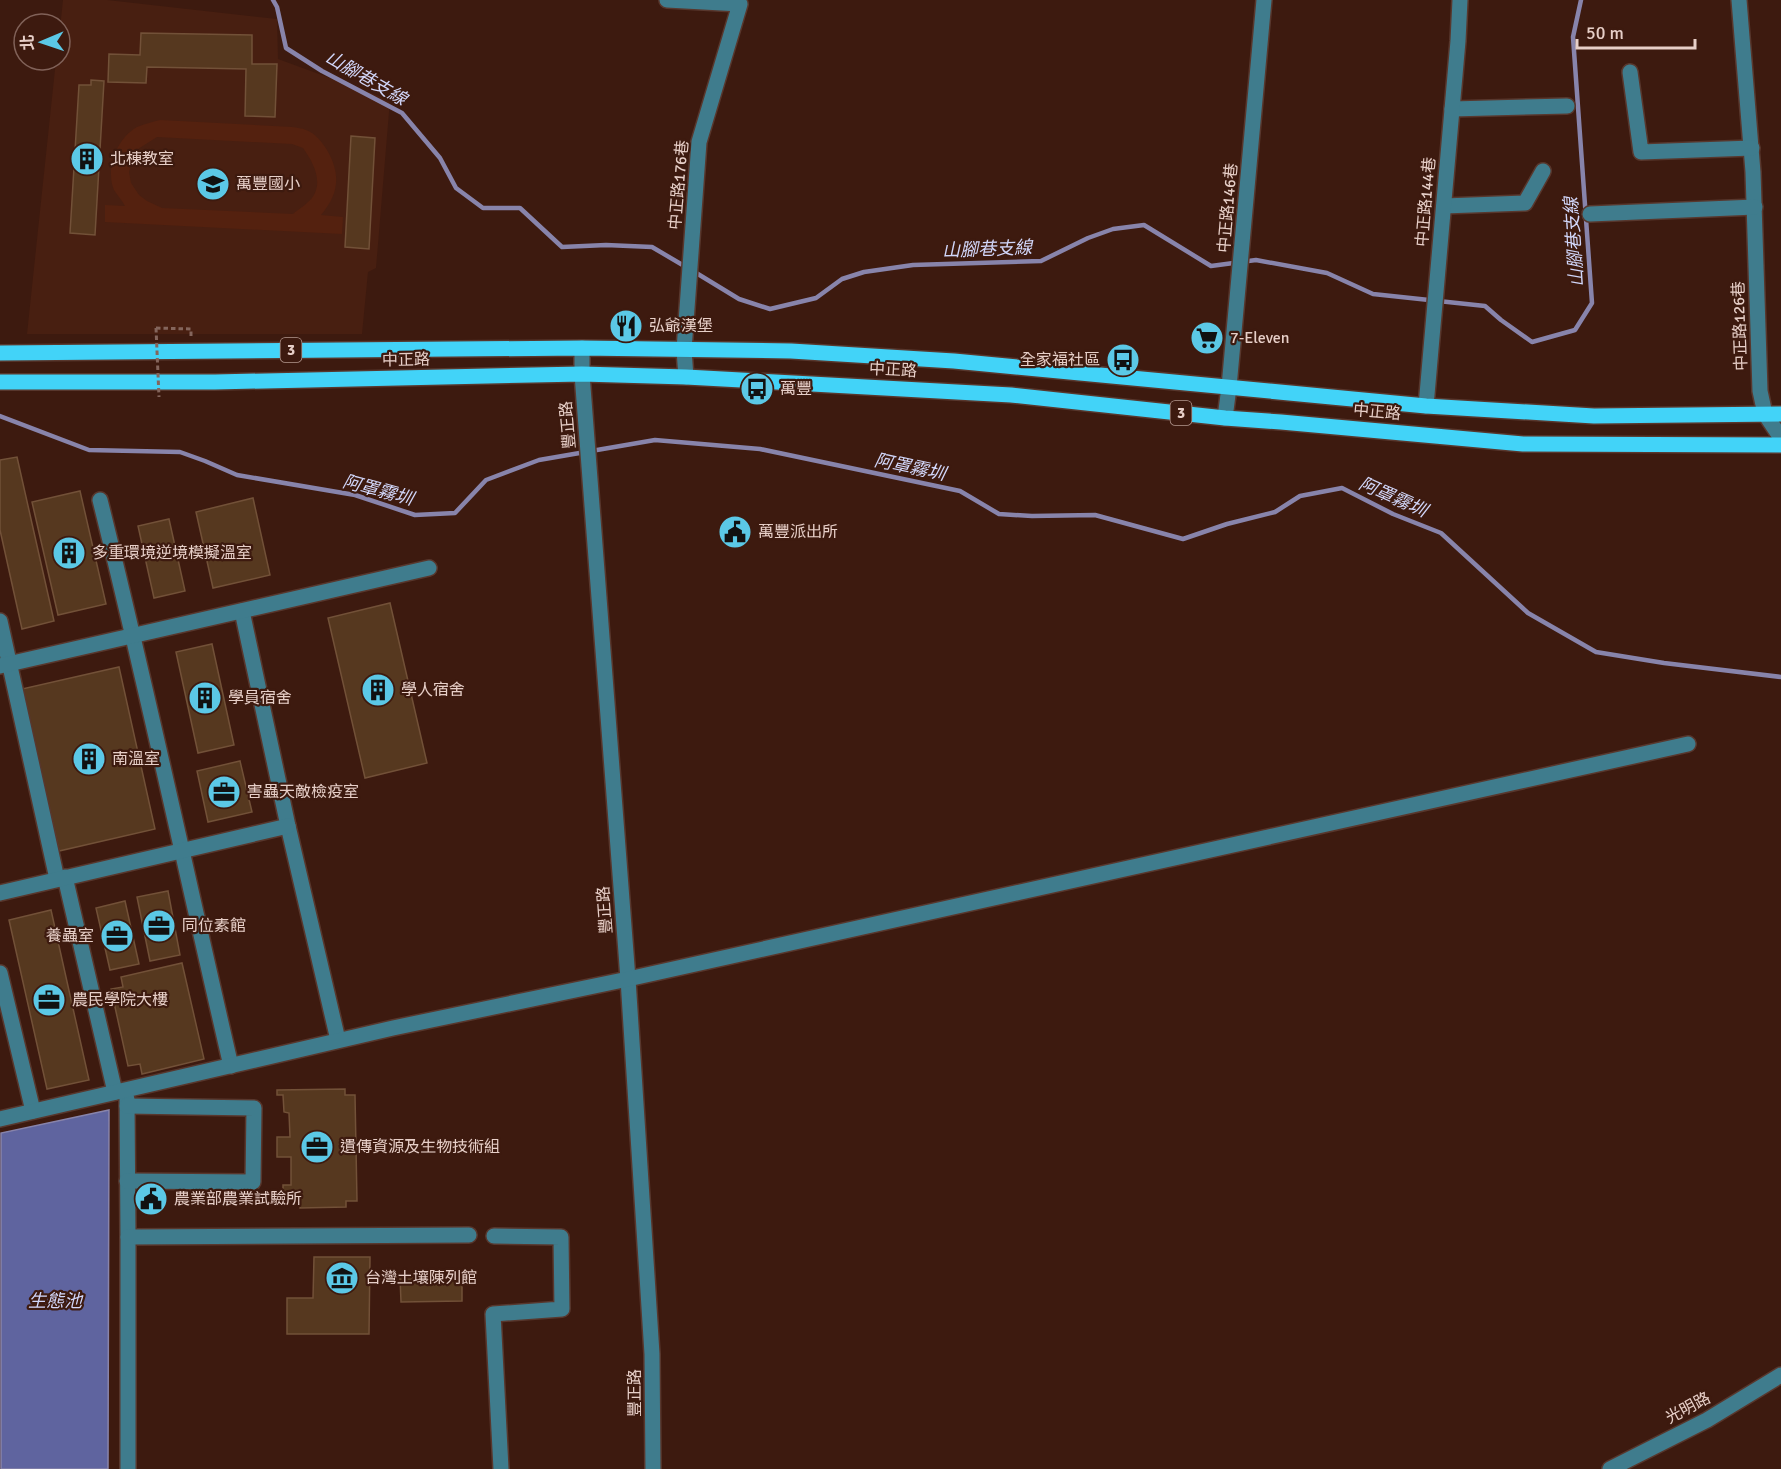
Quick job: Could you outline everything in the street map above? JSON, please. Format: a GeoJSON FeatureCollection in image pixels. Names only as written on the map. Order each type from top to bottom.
{"type":"FeatureCollection","features":[{"type":"Feature","properties":{"kind":"main road","name":"中正路"},"geometry":{"type":"LineString","coordinates":[[0,353],[582,348],[791,351],[954,361],[1426,406],[1594,416],[1781,414]]}},
{"type":"Feature","properties":{"kind":"main road","name":"中正路"},"geometry":{"type":"LineString","coordinates":[[0,382],[215,382],[582,374],[686,377],[1011,395],[1225,418],[1523,444],[1781,445]]}},
{"type":"Feature","properties":{"kind":"street","name":"中正路176巷"},"geometry":{"type":"LineString","coordinates":[[667,0],[740,2],[699,142],[684,350],[686,377]]}},
{"type":"Feature","properties":{"kind":"street","name":"中正路146巷"},"geometry":{"type":"LineString","coordinates":[[1225,418],[1264,0]]}},
{"type":"Feature","properties":{"kind":"street","name":"中正路144巷"},"geometry":{"type":"LineString","coordinates":[[1426,406],[1460,0]]}},
{"type":"Feature","properties":{"kind":"street","name":"中正路126巷"},"geometry":{"type":"LineString","coordinates":[[1739,0],[1752,148],[1760,391],[1765,414],[1781,438]]}},
{"type":"Feature","properties":{"kind":"street"},"geometry":{"type":"LineString","coordinates":[[1630,72],[1641,152],[1752,148]]}},
{"type":"Feature","properties":{"kind":"street"},"geometry":{"type":"LineString","coordinates":[[1452,109],[1566,106]]}},
{"type":"Feature","properties":{"kind":"street"},"geometry":{"type":"LineString","coordinates":[[1444,206],[1525,203],[1543,171]]}},
{"type":"Feature","properties":{"kind":"street"},"geometry":{"type":"LineString","coordinates":[[1590,214],[1755,207]]}},
{"type":"Feature","properties":{"kind":"street","name":"豐正路"},"geometry":{"type":"LineString","coordinates":[[582,348],[582,374],[628,979],[652,1354],[653,1469]]}},
{"type":"Feature","properties":{"kind":"street"},"geometry":{"type":"LineString","coordinates":[[100,500],[134,636],[231,1066]]}},
{"type":"Feature","properties":{"kind":"street"},"geometry":{"type":"LineString","coordinates":[[5,665],[429,568]]}},
{"type":"Feature","properties":{"kind":"street"},"geometry":{"type":"LineString","coordinates":[[242,611],[288,826],[338,1040]]}},
{"type":"Feature","properties":{"kind":"street"},"geometry":{"type":"LineString","coordinates":[[0,621],[5,665],[61,878],[127,1106],[128,1469]]}},
{"type":"Feature","properties":{"kind":"street"},"geometry":{"type":"LineString","coordinates":[[0,1119],[338,1040],[628,979],[1688,744]]}},
{"type":"Feature","properties":{"kind":"street"},"geometry":{"type":"LineString","coordinates":[[0,893],[288,826]]}},
{"type":"Feature","properties":{"kind":"street"},"geometry":{"type":"LineString","coordinates":[[0,973],[33,1111]]}},
{"type":"Feature","properties":{"kind":"street"},"geometry":{"type":"LineString","coordinates":[[127,1106],[254,1108],[253,1182],[127,1180]]}},
{"type":"Feature","properties":{"kind":"street"},"geometry":{"type":"LineString","coordinates":[[128,1237],[469,1235]]}},
{"type":"Feature","properties":{"kind":"street"},"geometry":{"type":"LineString","coordinates":[[494,1236],[561,1237],[562,1309],[493,1314],[501,1469]]}},
{"type":"Feature","properties":{"kind":"street","name":"光明路"},"geometry":{"type":"LineString","coordinates":[[1610,1469],[1707,1420],[1781,1375]]}},
{"type":"Feature","properties":{"kind":"path"},"geometry":{"type":"LineString","coordinates":[[159,397],[156,328],[191,329]]}},
{"type":"Feature","properties":{"kind":"shaded area","name":"萬豐國小"},"geometry":{"type":"Polygon","coordinates":[[[63,0],[107,0],[277,19],[278,59],[390,100],[376,268],[368,272],[362,334],[27,334],[55,72],[72,72],[72,12],[62,12],[63,0]]]}},
{"type":"Feature","properties":{"kind":"shaded area"},"geometry":{"type":"Polygon","coordinates":[[[160,120],[292,127],[312,133],[327,150],[336,176],[332,199],[321,215],[343,217],[342,234],[105,222],[105,205],[125,206],[114,190],[111,173],[119,146],[137,127],[160,120]],[[157,137],[138,149],[129,172],[131,183],[139,195],[162,208],[293,214],[312,198],[317,179],[316,172],[303,148],[292,144],[157,137]]]}},
{"type":"Feature","properties":{"kind":"water","name":"生態池"},"geometry":{"type":"Polygon","coordinates":[[[109,1110],[108,1469],[1,1469],[1,1133],[109,1110]]]}},
{"type":"Feature","properties":{"kind":"building"},"geometry":{"type":"Polygon","coordinates":[[[141,33],[252,35],[252,64],[277,64],[275,117],[245,116],[246,69],[147,67],[146,83],[108,82],[109,54],[140,55],[141,33]]]}},
{"type":"Feature","properties":{"kind":"building","name":"北棟教室"},"geometry":{"type":"Polygon","coordinates":[[[91,80],[104,81],[95,235],[70,233],[79,85],[91,85],[91,80]]]}},
{"type":"Feature","properties":{"kind":"building"},"geometry":{"type":"Polygon","coordinates":[[[351,136],[375,138],[369,249],[345,247],[351,136]]]}},
{"type":"Feature","properties":{"kind":"building"},"geometry":{"type":"Polygon","coordinates":[[[17,457],[54,621],[22,629],[0,530],[0,460],[17,457]]]}},
{"type":"Feature","properties":{"kind":"building","name":"多重環境逆境模擬溫室"},"geometry":{"type":"Polygon","coordinates":[[[80,491],[106,604],[58,615],[32,502],[80,491]]]}},
{"type":"Feature","properties":{"kind":"building"},"geometry":{"type":"Polygon","coordinates":[[[253,498],[270,575],[213,588],[196,512],[253,498]]]}},
{"type":"Feature","properties":{"kind":"building"},"geometry":{"type":"Polygon","coordinates":[[[169,519],[185,591],[154,598],[138,526],[169,519]]]}},
{"type":"Feature","properties":{"kind":"building","name":"學人宿舍"},"geometry":{"type":"Polygon","coordinates":[[[390,603],[427,763],[365,778],[328,618],[390,603]]]}},
{"type":"Feature","properties":{"kind":"building","name":"學員宿舍"},"geometry":{"type":"Polygon","coordinates":[[[212,644],[234,745],[198,753],[176,652],[212,644]]]}},
{"type":"Feature","properties":{"kind":"building","name":"南溫室"},"geometry":{"type":"Polygon","coordinates":[[[119,667],[155,829],[59,851],[22,689],[119,667]]]}},
{"type":"Feature","properties":{"kind":"building","name":"害蟲天敵檢疫室"},"geometry":{"type":"Polygon","coordinates":[[[240,761],[252,812],[208,822],[197,771],[240,761]]]}},
{"type":"Feature","properties":{"kind":"building","name":"同位素館"},"geometry":{"type":"Polygon","coordinates":[[[168,891],[180,955],[150,961],[137,897],[168,891]]]}},
{"type":"Feature","properties":{"kind":"building","name":"養蟲室"},"geometry":{"type":"Polygon","coordinates":[[[125,901],[139,964],[110,970],[96,908],[125,901]]]}},
{"type":"Feature","properties":{"kind":"building","name":"農民學院大樓"},"geometry":{"type":"Polygon","coordinates":[[[51,910],[89,1080],[47,1089],[9,920],[51,910]]]}},
{"type":"Feature","properties":{"kind":"building"},"geometry":{"type":"Polygon","coordinates":[[[182,963],[204,1059],[142,1074],[140,1064],[128,1066],[111,989],[123,987],[121,977],[182,963]]]}},
{"type":"Feature","properties":{"kind":"building","name":"遺傳資源及生物技術組"},"geometry":{"type":"Polygon","coordinates":[[[345,1089],[345,1095],[355,1095],[357,1201],[346,1201],[346,1207],[300,1208],[300,1200],[283,1201],[283,1185],[291,1185],[291,1157],[277,1157],[277,1137],[290,1137],[289,1113],[284,1112],[283,1095],[277,1095],[277,1090],[345,1089]]]}},
{"type":"Feature","properties":{"kind":"building","name":"台灣土壤陳列館"},"geometry":{"type":"Polygon","coordinates":[[[314,1257],[370,1257],[369,1334],[287,1334],[287,1298],[313,1298],[314,1257]]]}},
{"type":"Feature","properties":{"kind":"building"},"geometry":{"type":"Polygon","coordinates":[[[400,1277],[462,1277],[462,1301],[401,1302],[400,1277]]]}},
{"type":"Feature","properties":{"kind":"waterway","name":"山腳巷支線"},"geometry":{"type":"LineString","coordinates":[[273,0],[277,7],[286,48],[322,71],[402,113],[440,158],[456,188],[483,208],[520,208],[562,247],[606,245],[652,247],[686,267]]}},
{"type":"Feature","properties":{"kind":"waterway","name":"山腳巷支線"},"geometry":{"type":"LineString","coordinates":[[693,271],[739,299],[770,309],[816,298],[842,279],[864,272],[913,265],[1041,261],[1088,238],[1113,229],[1144,225],[1211,266],[1256,260],[1327,273],[1373,294],[1485,306],[1532,342],[1575,330],[1592,303],[1573,37],[1581,0]]}},
{"type":"Feature","properties":{"kind":"waterway","name":"阿罩霧圳"},"geometry":{"type":"LineString","coordinates":[[0,416],[89,450],[180,452],[237,475],[355,495],[415,515],[455,513],[486,480],[539,460],[655,440],[760,449],[960,491],[999,514],[1095,515],[1183,539],[1227,524],[1275,512],[1300,496],[1342,488],[1393,514],[1441,533],[1528,613],[1596,652],[1781,677]]}},
{"type":"Feature","properties":{"kind":"place","name":"北棟教室"},"geometry":{"type":"Point","coordinates":[87,159]}},
{"type":"Feature","properties":{"kind":"place","name":"萬豐國小"},"geometry":{"type":"Point","coordinates":[213,184]}},
{"type":"Feature","properties":{"kind":"place","name":"弘爺漢堡"},"geometry":{"type":"Point","coordinates":[626,326]}},
{"type":"Feature","properties":{"kind":"place","name":"7-Eleven"},"geometry":{"type":"Point","coordinates":[1207,338]}},
{"type":"Feature","properties":{"kind":"place","name":"全家福社區"},"geometry":{"type":"Point","coordinates":[1123,360]}},
{"type":"Feature","properties":{"kind":"place","name":"萬豐"},"geometry":{"type":"Point","coordinates":[757,389]}},
{"type":"Feature","properties":{"kind":"place","name":"萬豐派出所"},"geometry":{"type":"Point","coordinates":[735,532]}},
{"type":"Feature","properties":{"kind":"place","name":"多重環境逆境模擬溫室"},"geometry":{"type":"Point","coordinates":[69,553]}},
{"type":"Feature","properties":{"kind":"place","name":"學人宿舍"},"geometry":{"type":"Point","coordinates":[378,690]}},
{"type":"Feature","properties":{"kind":"place","name":"學員宿舍"},"geometry":{"type":"Point","coordinates":[205,698]}},
{"type":"Feature","properties":{"kind":"place","name":"南溫室"},"geometry":{"type":"Point","coordinates":[89,759]}},
{"type":"Feature","properties":{"kind":"place","name":"害蟲天敵檢疫室"},"geometry":{"type":"Point","coordinates":[224,792]}},
{"type":"Feature","properties":{"kind":"place","name":"同位素館"},"geometry":{"type":"Point","coordinates":[159,926]}},
{"type":"Feature","properties":{"kind":"place","name":"養蟲室"},"geometry":{"type":"Point","coordinates":[117,936]}},
{"type":"Feature","properties":{"kind":"place","name":"農民學院大樓"},"geometry":{"type":"Point","coordinates":[49,1000]}},
{"type":"Feature","properties":{"kind":"place","name":"遺傳資源及生物技術組"},"geometry":{"type":"Point","coordinates":[317,1147]}},
{"type":"Feature","properties":{"kind":"place","name":"農業部農業試驗所"},"geometry":{"type":"Point","coordinates":[151,1199]}},
{"type":"Feature","properties":{"kind":"place","name":"台灣土壤陳列館"},"geometry":{"type":"Point","coordinates":[342,1278]}}]}
